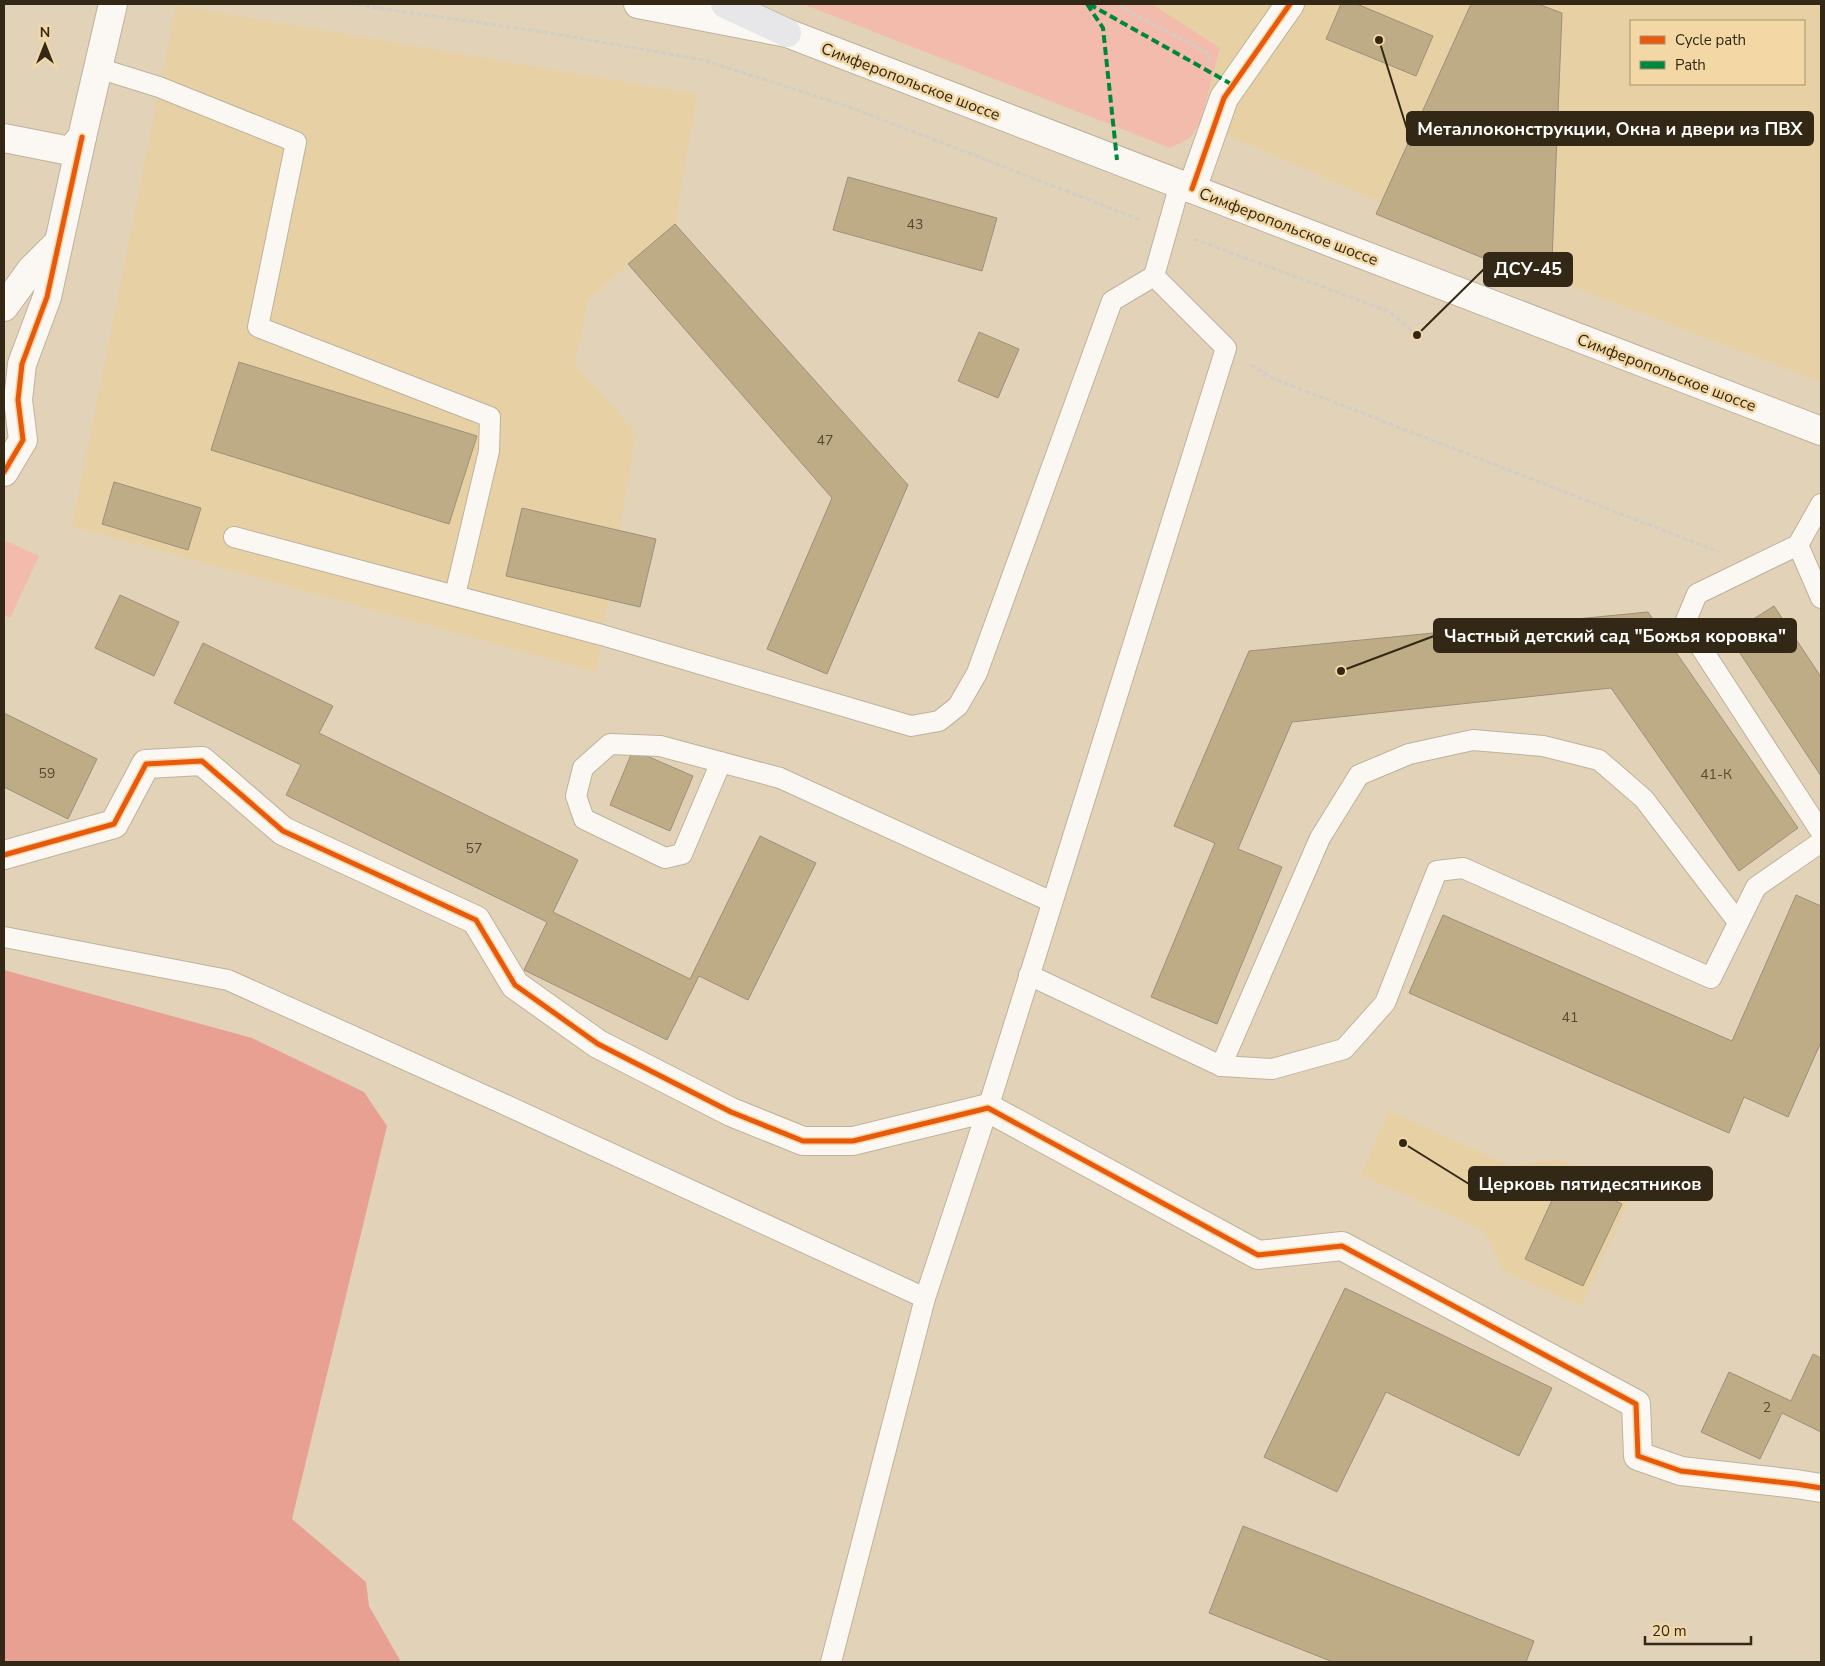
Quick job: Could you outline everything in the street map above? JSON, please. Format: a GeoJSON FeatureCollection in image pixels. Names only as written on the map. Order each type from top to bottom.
{"type":"FeatureCollection","features":[{"type":"Feature","properties":{"kind":"main road"},"geometry":{"type":"LineString","coordinates":[[725,4],[787,34]]}},
{"type":"Feature","properties":{"kind":"street"},"geometry":{"type":"LineString","coordinates":[[4,472],[23,440],[18,400],[22,364],[47,297],[113,4]]}},
{"type":"Feature","properties":{"kind":"street"},"geometry":{"type":"LineString","coordinates":[[1186,186],[1224,98],[1290,4]]}},
{"type":"Feature","properties":{"kind":"street","name":"Симферопольское шоссе"},"geometry":{"type":"LineString","coordinates":[[649,5],[787,34],[1821,431]]}},
{"type":"Feature","properties":{"kind":"street"},"geometry":{"type":"LineString","coordinates":[[4,138],[70,151],[82,136]]}},
{"type":"Feature","properties":{"kind":"street"},"geometry":{"type":"LineString","coordinates":[[4,308],[31,270],[58,242]]}},
{"type":"Feature","properties":{"kind":"street"},"geometry":{"type":"LineString","coordinates":[[4,855],[114,824],[146,764],[202,761],[283,831],[476,920],[516,984],[598,1044],[731,1112],[803,1141],[853,1141],[988,1108],[1258,1255],[1342,1246],[1351,1250],[1636,1404],[1638,1456],[1681,1471],[1821,1488]]}},
{"type":"Feature","properties":{"kind":"lane"},"geometry":{"type":"LineString","coordinates":[[98,68],[160,87],[296,142],[258,327],[490,417],[489,451],[456,596]]}},
{"type":"Feature","properties":{"kind":"lane"},"geometry":{"type":"LineString","coordinates":[[234,537],[602,635],[911,726],[939,721],[958,706],[977,673],[1112,301],[1154,276],[1167,230],[1186,186]]}},
{"type":"Feature","properties":{"kind":"lane"},"geometry":{"type":"LineString","coordinates":[[831,1662],[925,1298],[988,1108],[1226,348],[1154,276]]}},
{"type":"Feature","properties":{"kind":"lane"},"geometry":{"type":"LineString","coordinates":[[1821,504],[1798,545],[1697,594],[1685,623],[1821,832]]}},
{"type":"Feature","properties":{"kind":"lane"},"geometry":{"type":"LineString","coordinates":[[1798,545],[1821,598]]}},
{"type":"Feature","properties":{"kind":"lane"},"geometry":{"type":"LineString","coordinates":[[1221,1066],[1320,838],[1359,775],[1409,754],[1473,740],[1543,746],[1599,760],[1644,799],[1738,922]]}},
{"type":"Feature","properties":{"kind":"lane"},"geometry":{"type":"LineString","coordinates":[[721,762],[682,854],[664,858],[584,819],[576,796],[584,768],[610,744],[660,746],[721,762],[780,778],[1052,902]]}},
{"type":"Feature","properties":{"kind":"lane"},"geometry":{"type":"LineString","coordinates":[[1029,975],[1221,1066],[1272,1069],[1344,1049],[1385,1003],[1436,872],[1463,868],[1711,978],[1756,887],[1821,842]]}},
{"type":"Feature","properties":{"kind":"lane"},"geometry":{"type":"LineString","coordinates":[[4,937],[228,980],[515,1109],[925,1298]]}},
{"type":"Feature","properties":{"kind":"path"},"geometry":{"type":"LineString","coordinates":[[350,4],[544,32],[703,60],[847,106],[1167,230],[1388,311],[1417,335]]}},
{"type":"Feature","properties":{"kind":"path"},"geometry":{"type":"LineString","coordinates":[[1122,4],[1121,7],[1209,54],[1210,64]]}},
{"type":"Feature","properties":{"kind":"path"},"geometry":{"type":"LineString","coordinates":[[1226,348],[1272,378],[1755,566]]}},
{"type":"Feature","properties":{"kind":"shaded area"},"geometry":{"type":"Polygon","coordinates":[[[803,4],[1152,4],[1220,48],[1200,123],[1190,138],[1170,148],[803,4]]]}},
{"type":"Feature","properties":{"kind":"shaded area"},"geometry":{"type":"Polygon","coordinates":[[[1152,4],[1821,4],[1821,382],[1563,283],[1200,123],[1220,48],[1152,4]]]}},
{"type":"Feature","properties":{"kind":"shaded area"},"geometry":{"type":"Polygon","coordinates":[[[176,5],[697,94],[675,224],[588,300],[575,365],[636,433],[596,672],[72,526],[176,5]]]}},
{"type":"Feature","properties":{"kind":"shaded area"},"geometry":{"type":"Polygon","coordinates":[[[4,540],[39,556],[10,618],[4,615],[4,540]]]}},
{"type":"Feature","properties":{"kind":"shaded area"},"geometry":{"type":"Polygon","coordinates":[[[4,970],[252,1038],[364,1092],[387,1126],[292,1519],[366,1582],[369,1606],[401,1662],[4,1662],[4,970]]]}},
{"type":"Feature","properties":{"kind":"shaded area"},"geometry":{"type":"Polygon","coordinates":[[[1389,1111],[1512,1166],[1559,1159],[1633,1192],[1581,1306],[1504,1271],[1483,1230],[1361,1175],[1389,1111]]]}},
{"type":"Feature","properties":{"kind":"building"},"geometry":{"type":"Polygon","coordinates":[[[1341,4],[1357,4],[1433,36],[1416,76],[1326,39],[1341,4]]]}},
{"type":"Feature","properties":{"kind":"building"},"geometry":{"type":"Polygon","coordinates":[[[1471,4],[1538,4],[1562,13],[1551,286],[1376,214],[1471,4]]]}},
{"type":"Feature","properties":{"kind":"building"},"geometry":{"type":"Polygon","coordinates":[[[848,177],[997,218],[982,271],[833,230],[848,177]]]}},
{"type":"Feature","properties":{"kind":"building"},"geometry":{"type":"Polygon","coordinates":[[[675,224],[908,485],[827,674],[767,649],[832,498],[628,264],[675,224]]]}},
{"type":"Feature","properties":{"kind":"building"},"geometry":{"type":"Polygon","coordinates":[[[979,332],[1019,349],[998,398],[958,381],[979,332]]]}},
{"type":"Feature","properties":{"kind":"building"},"geometry":{"type":"Polygon","coordinates":[[[239,362],[477,436],[449,524],[211,450],[239,362]]]}},
{"type":"Feature","properties":{"kind":"building"},"geometry":{"type":"Polygon","coordinates":[[[114,482],[201,508],[188,550],[102,524],[114,482]]]}},
{"type":"Feature","properties":{"kind":"building"},"geometry":{"type":"Polygon","coordinates":[[[522,508],[656,539],[640,607],[506,576],[522,508]]]}},
{"type":"Feature","properties":{"kind":"building"},"geometry":{"type":"Polygon","coordinates":[[[120,595],[179,622],[154,676],[95,648],[120,595]]]}},
{"type":"Feature","properties":{"kind":"building"},"geometry":{"type":"Polygon","coordinates":[[[1774,606],[1821,677],[1821,776],[1728,635],[1774,606]]]}},
{"type":"Feature","properties":{"kind":"building"},"geometry":{"type":"Polygon","coordinates":[[[1648,612],[1798,828],[1739,871],[1611,688],[1292,722],[1238,849],[1282,867],[1217,1024],[1151,997],[1215,843],[1174,826],[1249,651],[1648,612]]]}},
{"type":"Feature","properties":{"kind":"building"},"geometry":{"type":"Polygon","coordinates":[[[203,643],[333,706],[319,733],[578,860],[553,912],[690,979],[760,836],[816,863],[748,1000],[699,976],[667,1040],[524,970],[547,922],[286,795],[301,765],[174,703],[203,643]]]}},
{"type":"Feature","properties":{"kind":"building"},"geometry":{"type":"Polygon","coordinates":[[[4,713],[97,759],[68,819],[4,787],[4,713]]]}},
{"type":"Feature","properties":{"kind":"building"},"geometry":{"type":"Polygon","coordinates":[[[633,750],[693,776],[670,831],[610,805],[633,750]]]}},
{"type":"Feature","properties":{"kind":"building"},"geometry":{"type":"Polygon","coordinates":[[[1796,895],[1821,906],[1821,1042],[1788,1117],[1744,1097],[1729,1133],[1409,993],[1443,915],[1732,1041],[1796,895]]]}},
{"type":"Feature","properties":{"kind":"building"},"geometry":{"type":"Polygon","coordinates":[[[1563,1176],[1622,1204],[1583,1286],[1525,1259],[1563,1176]]]}},
{"type":"Feature","properties":{"kind":"building"},"geometry":{"type":"Polygon","coordinates":[[[1345,1288],[1552,1388],[1519,1456],[1386,1392],[1337,1492],[1264,1457],[1345,1288]]]}},
{"type":"Feature","properties":{"kind":"building"},"geometry":{"type":"Polygon","coordinates":[[[1813,1354],[1821,1358],[1821,1432],[1782,1413],[1760,1459],[1701,1432],[1729,1372],[1791,1401],[1813,1354]]]}},
{"type":"Feature","properties":{"kind":"building"},"geometry":{"type":"Polygon","coordinates":[[[1243,1526],[1534,1641],[1526,1662],[1333,1662],[1209,1613],[1243,1526]]]}},
{"type":"Feature","properties":{"kind":"marked path"},"geometry":{"type":"LineString","coordinates":[[1087,4],[1103,28],[1117,160]]}},
{"type":"Feature","properties":{"kind":"marked path"},"geometry":{"type":"LineString","coordinates":[[1089,4],[1233,85]]}},
{"type":"Feature","properties":{"kind":"cycle path"},"geometry":{"type":"LineString","coordinates":[[1192,189],[1224,98],[1290,4]]}},
{"type":"Feature","properties":{"kind":"cycle path"},"geometry":{"type":"LineString","coordinates":[[4,472],[23,440],[18,400],[22,364],[47,297],[82,137]]}},
{"type":"Feature","properties":{"kind":"cycle path"},"geometry":{"type":"LineString","coordinates":[[4,855],[114,824],[146,764],[202,761],[283,831],[476,920],[515,985],[598,1044],[731,1112],[803,1141],[853,1141],[988,1108],[1258,1255],[1342,1246],[1636,1404],[1638,1456],[1681,1471],[1821,1488]]}},
{"type":"Feature","properties":{"kind":"place","name":"Металлоконструкции, Окна и двери из ПВХ"},"geometry":{"type":"Point","coordinates":[1379,40]}},
{"type":"Feature","properties":{"kind":"place","name":"ДСУ-45"},"geometry":{"type":"Point","coordinates":[1417,335]}},
{"type":"Feature","properties":{"kind":"place","name":"Частный детский сад \"Божья коровка\""},"geometry":{"type":"Point","coordinates":[1341,671]}},
{"type":"Feature","properties":{"kind":"place","name":"Церковь пятидесятников"},"geometry":{"type":"Point","coordinates":[1403,1143]}}]}
